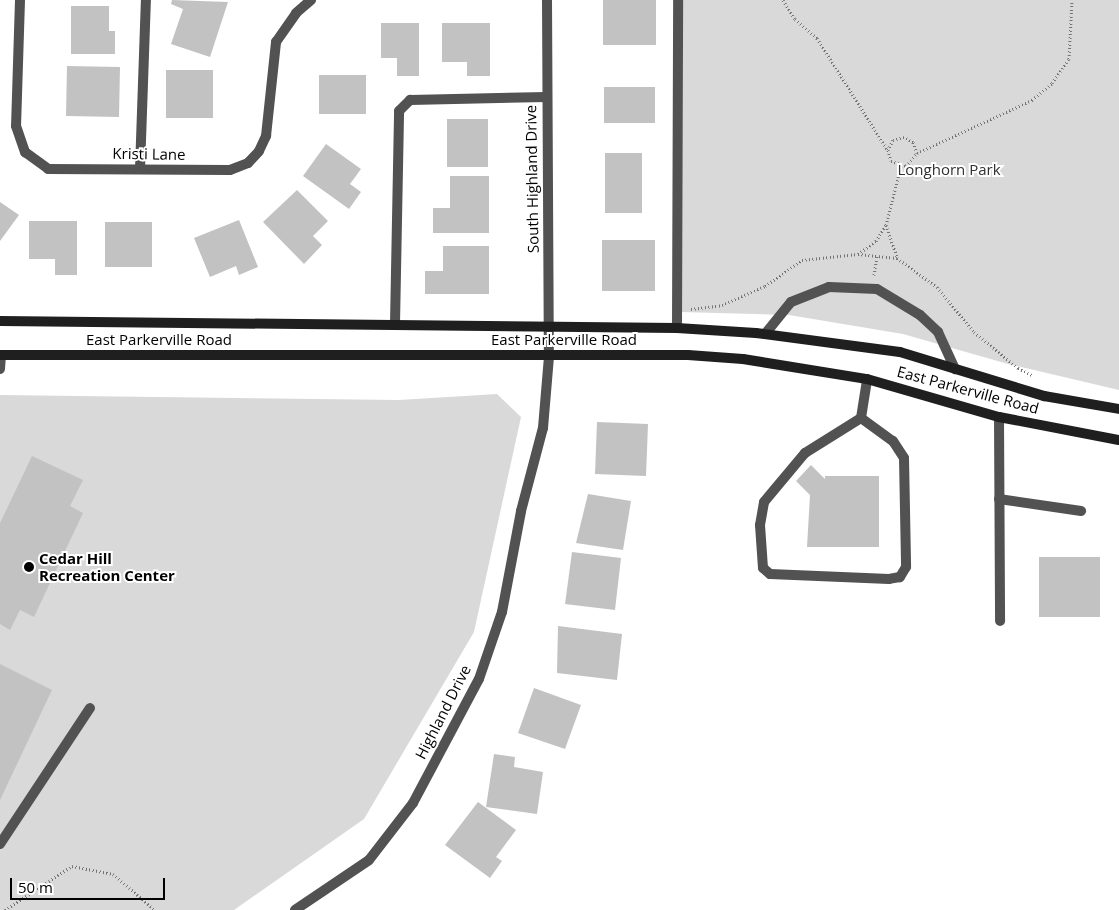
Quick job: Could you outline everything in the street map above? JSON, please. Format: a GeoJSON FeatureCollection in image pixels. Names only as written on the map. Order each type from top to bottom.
{"type":"FeatureCollection","features":[{"type":"Feature","properties":{"kind":"main road","name":"East Parkerville Road"},"geometry":{"type":"LineString","coordinates":[[0,321],[395,324],[549,329],[677,328],[764,334],[900,352],[1044,396],[1119,409]]}},
{"type":"Feature","properties":{"kind":"main road","name":"East Parkerville Road"},"geometry":{"type":"LineString","coordinates":[[1,356],[548,357],[688,355],[743,359],[867,378],[999,417],[1119,440]]}},
{"type":"Feature","properties":{"kind":"street","name":"Kristi Lane"},"geometry":{"type":"LineString","coordinates":[[20,0],[16,126],[25,152],[48,169],[230,170],[248,163],[259,151],[266,136],[276,42],[296,14],[311,0]]}},
{"type":"Feature","properties":{"kind":"street"},"geometry":{"type":"LineString","coordinates":[[140,169],[146,0]]}},
{"type":"Feature","properties":{"kind":"street","name":"South Highland Drive"},"geometry":{"type":"LineString","coordinates":[[547,0],[548,357]]}},
{"type":"Feature","properties":{"kind":"street"},"geometry":{"type":"LineString","coordinates":[[677,328],[678,0]]}},
{"type":"Feature","properties":{"kind":"street"},"geometry":{"type":"LineString","coordinates":[[395,324],[399,111],[410,100],[546,97]]}},
{"type":"Feature","properties":{"kind":"street"},"geometry":{"type":"LineString","coordinates":[[764,334],[791,302],[806,296],[829,287],[877,289],[920,315],[938,332],[955,368]]}},
{"type":"Feature","properties":{"kind":"street"},"geometry":{"type":"LineString","coordinates":[[0,369],[1,356]]}},
{"type":"Feature","properties":{"kind":"street","name":"Highland Drive"},"geometry":{"type":"LineString","coordinates":[[295,910],[375,853],[413,803],[479,679],[502,612],[521,511],[543,428],[548,357]]}},
{"type":"Feature","properties":{"kind":"street"},"geometry":{"type":"LineString","coordinates":[[861,418],[893,441],[904,458],[906,568],[900,577],[889,579],[770,574],[762,568],[760,525],[764,502],[805,453],[861,418],[867,378]]}},
{"type":"Feature","properties":{"kind":"street"},"geometry":{"type":"LineString","coordinates":[[999,417],[1000,620]]}},
{"type":"Feature","properties":{"kind":"street"},"geometry":{"type":"LineString","coordinates":[[999,499],[1081,511]]}},
{"type":"Feature","properties":{"kind":"street"},"geometry":{"type":"LineString","coordinates":[[0,844],[90,708]]}},
{"type":"Feature","properties":{"kind":"path"},"geometry":{"type":"LineString","coordinates":[[783,0],[796,19],[817,38],[888,150],[891,161],[901,166],[911,163],[917,153],[1032,100],[1052,84],[1069,59],[1072,0]]}},
{"type":"Feature","properties":{"kind":"path"},"geometry":{"type":"LineString","coordinates":[[888,150],[893,140],[904,137],[913,142],[917,153]]}},
{"type":"Feature","properties":{"kind":"path"},"geometry":{"type":"LineString","coordinates":[[858,254],[876,241],[886,225],[901,166]]}},
{"type":"Feature","properties":{"kind":"path"},"geometry":{"type":"LineString","coordinates":[[886,225],[897,258]]}},
{"type":"Feature","properties":{"kind":"path"},"geometry":{"type":"LineString","coordinates":[[687,309],[722,306],[765,286],[802,260],[858,254],[897,258],[937,287],[974,332],[1018,368],[1041,379]]}},
{"type":"Feature","properties":{"kind":"path"},"geometry":{"type":"LineString","coordinates":[[5,910],[72,866],[113,874],[155,910]]}},
{"type":"Feature","properties":{"kind":"green space","name":"Longhorn Park"},"geometry":{"type":"Polygon","coordinates":[[[683,0],[1119,0],[1119,390],[1008,364],[903,334],[789,315],[681,312],[683,0]]]}},
{"type":"Feature","properties":{"kind":"green space"},"geometry":{"type":"Polygon","coordinates":[[[497,394],[521,417],[474,632],[364,819],[234,910],[0,910],[0,395],[399,400],[497,394]]]}},
{"type":"Feature","properties":{"kind":"building"},"geometry":{"type":"Polygon","coordinates":[[[172,0],[228,2],[210,57],[171,44],[183,9],[171,4],[172,0]]]}},
{"type":"Feature","properties":{"kind":"building"},"geometry":{"type":"Polygon","coordinates":[[[603,0],[656,0],[656,45],[603,45],[603,0]]]}},
{"type":"Feature","properties":{"kind":"building"},"geometry":{"type":"Polygon","coordinates":[[[71,6],[109,6],[109,31],[115,31],[115,54],[71,54],[71,6]]]}},
{"type":"Feature","properties":{"kind":"building"},"geometry":{"type":"Polygon","coordinates":[[[381,23],[419,23],[419,76],[397,76],[397,58],[381,58],[381,23]]]}},
{"type":"Feature","properties":{"kind":"building"},"geometry":{"type":"Polygon","coordinates":[[[442,23],[490,23],[490,76],[467,76],[467,62],[442,62],[442,23]]]}},
{"type":"Feature","properties":{"kind":"building"},"geometry":{"type":"Polygon","coordinates":[[[67,66],[120,67],[119,117],[66,116],[67,66]]]}},
{"type":"Feature","properties":{"kind":"building"},"geometry":{"type":"Polygon","coordinates":[[[166,70],[213,70],[213,118],[166,118],[166,70]]]}},
{"type":"Feature","properties":{"kind":"building"},"geometry":{"type":"Polygon","coordinates":[[[319,75],[366,75],[366,114],[319,114],[319,75]]]}},
{"type":"Feature","properties":{"kind":"building"},"geometry":{"type":"Polygon","coordinates":[[[604,87],[655,87],[655,123],[604,123],[604,87]]]}},
{"type":"Feature","properties":{"kind":"building"},"geometry":{"type":"Polygon","coordinates":[[[447,119],[488,119],[488,167],[447,167],[447,119]]]}},
{"type":"Feature","properties":{"kind":"building"},"geometry":{"type":"Polygon","coordinates":[[[326,144],[361,169],[350,184],[361,192],[349,209],[303,176],[326,144]]]}},
{"type":"Feature","properties":{"kind":"building"},"geometry":{"type":"Polygon","coordinates":[[[605,153],[642,153],[642,213],[605,213],[605,153]]]}},
{"type":"Feature","properties":{"kind":"building"},"geometry":{"type":"Polygon","coordinates":[[[450,176],[489,176],[489,233],[433,233],[433,208],[450,208],[450,176]]]}},
{"type":"Feature","properties":{"kind":"building"},"geometry":{"type":"Polygon","coordinates":[[[297,190],[328,221],[313,236],[322,245],[304,264],[263,222],[297,190]]]}},
{"type":"Feature","properties":{"kind":"building"},"geometry":{"type":"Polygon","coordinates":[[[0,202],[19,215],[0,241],[0,202]]]}},
{"type":"Feature","properties":{"kind":"building"},"geometry":{"type":"Polygon","coordinates":[[[239,220],[258,267],[239,275],[236,266],[210,277],[194,238],[239,220]]]}},
{"type":"Feature","properties":{"kind":"building"},"geometry":{"type":"Polygon","coordinates":[[[29,221],[77,221],[77,275],[55,275],[55,259],[29,259],[29,221]]]}},
{"type":"Feature","properties":{"kind":"building"},"geometry":{"type":"Polygon","coordinates":[[[105,222],[152,222],[152,267],[105,267],[105,222]]]}},
{"type":"Feature","properties":{"kind":"building"},"geometry":{"type":"Polygon","coordinates":[[[602,240],[655,240],[655,291],[602,291],[602,240]]]}},
{"type":"Feature","properties":{"kind":"building"},"geometry":{"type":"Polygon","coordinates":[[[443,246],[489,246],[489,294],[425,294],[425,271],[443,271],[443,246]]]}},
{"type":"Feature","properties":{"kind":"building"},"geometry":{"type":"Polygon","coordinates":[[[597,422],[648,424],[646,476],[595,474],[597,422]]]}},
{"type":"Feature","properties":{"kind":"building","name":"Cedar Hill Recreation Center"},"geometry":{"type":"Polygon","coordinates":[[[32,456],[83,480],[70,506],[83,513],[34,617],[20,610],[10,630],[0,624],[0,523],[32,456]]]}},
{"type":"Feature","properties":{"kind":"building"},"geometry":{"type":"Polygon","coordinates":[[[811,465],[825,479],[825,476],[879,476],[879,547],[807,547],[810,495],[796,481],[811,465]]]}},
{"type":"Feature","properties":{"kind":"building"},"geometry":{"type":"Polygon","coordinates":[[[588,494],[631,501],[623,550],[576,543],[588,494]]]}},
{"type":"Feature","properties":{"kind":"building"},"geometry":{"type":"Polygon","coordinates":[[[572,552],[621,558],[615,610],[565,604],[572,552]]]}},
{"type":"Feature","properties":{"kind":"building"},"geometry":{"type":"Polygon","coordinates":[[[1039,557],[1100,557],[1100,617],[1039,617],[1039,557]]]}},
{"type":"Feature","properties":{"kind":"building"},"geometry":{"type":"Polygon","coordinates":[[[558,626],[622,634],[617,680],[557,673],[558,626]]]}},
{"type":"Feature","properties":{"kind":"building"},"geometry":{"type":"Polygon","coordinates":[[[0,664],[52,690],[0,800],[0,664]]]}},
{"type":"Feature","properties":{"kind":"building"},"geometry":{"type":"Polygon","coordinates":[[[534,688],[581,705],[565,749],[518,733],[534,688]]]}},
{"type":"Feature","properties":{"kind":"building"},"geometry":{"type":"Polygon","coordinates":[[[494,754],[515,757],[514,767],[543,772],[537,814],[486,807],[494,754]]]}},
{"type":"Feature","properties":{"kind":"building"},"geometry":{"type":"Polygon","coordinates":[[[478,802],[516,830],[496,857],[502,861],[490,878],[445,845],[478,802]]]}},
{"type":"Feature","properties":{"kind":"place","name":"Cedar Hill Recreation Center"},"geometry":{"type":"Point","coordinates":[29,567]}}]}
